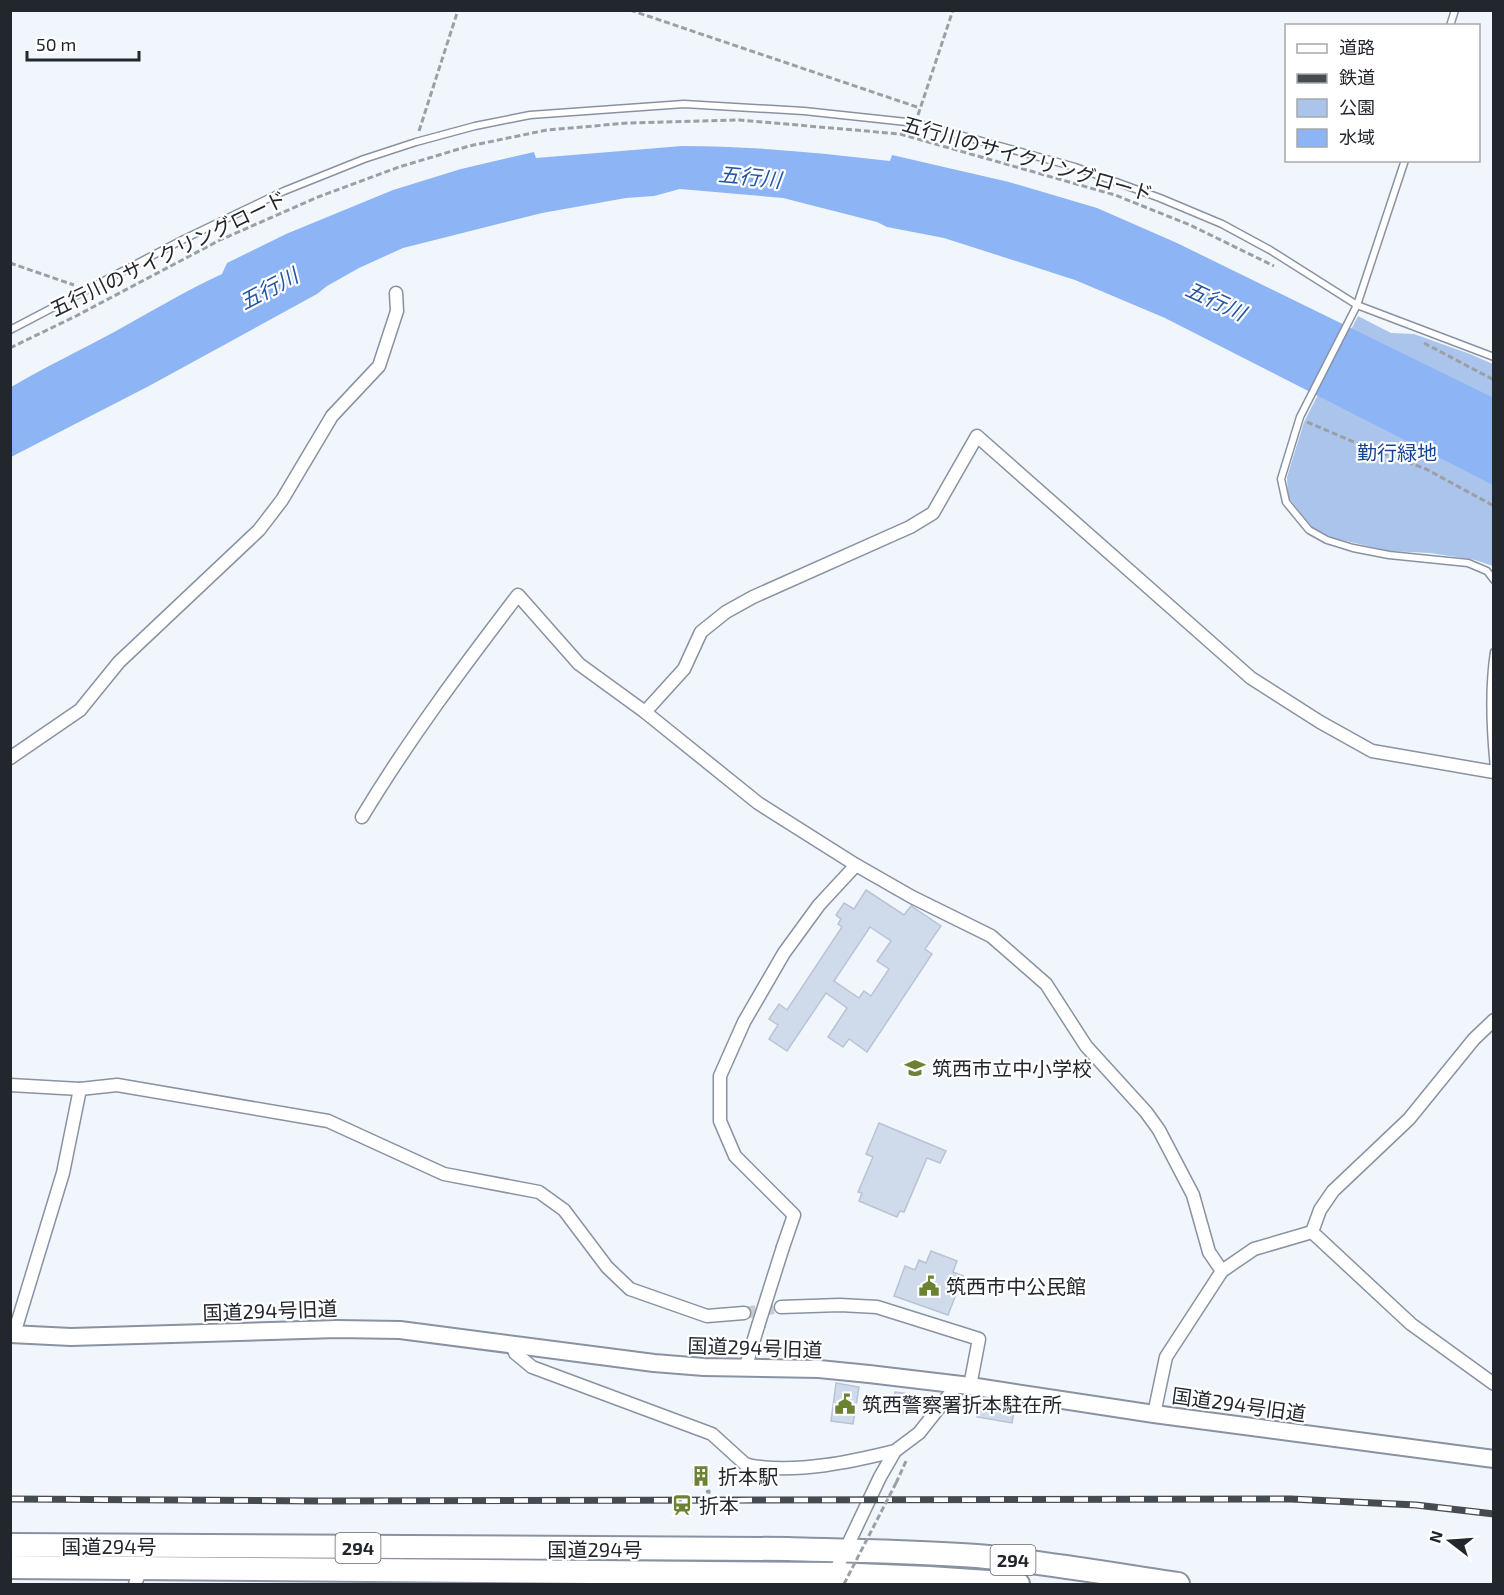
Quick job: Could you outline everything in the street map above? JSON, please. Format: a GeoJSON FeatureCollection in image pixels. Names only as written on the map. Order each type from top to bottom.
{"type":"FeatureCollection","features":[{"type":"Feature","properties":{"kind":"highway","name":"国道294号"},"geometry":{"type":"LineString","coordinates":[[10,1545],[846,1550],[978,1556],[1065,1566],[1178,1584]]}},
{"type":"Feature","properties":{"kind":"highway","name":"国道294号"},"geometry":{"type":"LineString","coordinates":[[10,1566],[138,1576],[929,1578],[1018,1584]]}},
{"type":"Feature","properties":{"kind":"street"},"geometry":{"type":"LineString","coordinates":[[10,758],[81,710],[119,662],[259,530],[282,500],[332,416],[380,366],[397,311],[396,293]]}},
{"type":"Feature","properties":{"kind":"street"},"geometry":{"type":"LineString","coordinates":[[645,712],[684,669],[701,632],[726,612],[753,597],[910,527],[933,513],[977,436],[1251,678],[1320,722],[1372,751],[1494,772]]}},
{"type":"Feature","properties":{"kind":"street"},"geometry":{"type":"LineString","coordinates":[[362,816],[385,778],[452,681],[518,596],[579,664],[645,712],[758,803],[856,865],[912,897],[990,936],[1046,984],[1086,1046],[1146,1112],[1159,1130],[1193,1195],[1209,1252],[1222,1271]]}},
{"type":"Feature","properties":{"kind":"street"},"geometry":{"type":"LineString","coordinates":[[745,1369],[794,1215],[735,1156],[720,1121],[720,1076],[744,1022],[784,953],[819,905],[856,865]]}},
{"type":"Feature","properties":{"kind":"street"},"geometry":{"type":"LineString","coordinates":[[1312,1232],[1320,1210],[1333,1191],[1409,1119],[1474,1039],[1494,1020]]}},
{"type":"Feature","properties":{"kind":"street"},"geometry":{"type":"LineString","coordinates":[[10,1085],[80,1089],[117,1085],[328,1121],[444,1174],[539,1192],[564,1210],[607,1267],[630,1289],[707,1316],[744,1313]]}},
{"type":"Feature","properties":{"kind":"street"},"geometry":{"type":"LineString","coordinates":[[12,1334],[63,1173],[80,1089]]}},
{"type":"Feature","properties":{"kind":"street"},"geometry":{"type":"LineString","coordinates":[[1154,1413],[1166,1357],[1222,1271],[1254,1249],[1312,1232]]}},
{"type":"Feature","properties":{"kind":"street"},"geometry":{"type":"LineString","coordinates":[[1312,1232],[1411,1324],[1494,1384]]}},
{"type":"Feature","properties":{"kind":"street"},"geometry":{"type":"LineString","coordinates":[[782,1307],[840,1305],[877,1307],[979,1339],[964,1385],[919,1433],[896,1451],[880,1477],[846,1550],[839,1579]]}},
{"type":"Feature","properties":{"kind":"street","name":"国道294号旧道"},"geometry":{"type":"LineString","coordinates":[[12,1334],[70,1337],[337,1329],[400,1330],[654,1363],[745,1369],[819,1369],[964,1385],[1494,1460]]}},
{"type":"Feature","properties":{"kind":"street"},"geometry":{"type":"LineString","coordinates":[[512,1344],[515,1353],[532,1367],[712,1434],[745,1464],[752,1466],[810,1467],[896,1451]]}},
{"type":"Feature","properties":{"kind":"lane"},"geometry":{"type":"LineString","coordinates":[[10,330],[184,239],[284,191],[364,159],[475,126],[530,116],[684,104],[793,110],[916,123],[1075,167],[1160,198],[1221,224],[1270,250],[1355,309],[1468,346],[1494,357]]}},
{"type":"Feature","properties":{"kind":"lane"},"geometry":{"type":"LineString","coordinates":[[1404,162],[1355,309],[1301,416],[1281,479],[1286,502],[1309,530],[1327,540],[1389,555],[1468,563],[1487,572],[1494,580]]}},
{"type":"Feature","properties":{"kind":"lane"},"geometry":{"type":"LineString","coordinates":[[1494,652],[1490,700],[1494,768]]}},
{"type":"Feature","properties":{"kind":"path"},"geometry":{"type":"LineString","coordinates":[[416,142],[458,10]]}},
{"type":"Feature","properties":{"kind":"path"},"geometry":{"type":"LineString","coordinates":[[630,10],[920,108]]}},
{"type":"Feature","properties":{"kind":"path"},"geometry":{"type":"LineString","coordinates":[[916,123],[953,10]]}},
{"type":"Feature","properties":{"kind":"path","name":"五行川のサイクリングロード"},"geometry":{"type":"LineString","coordinates":[[10,348],[220,240],[318,196],[399,167],[469,146],[547,130],[628,123],[740,120],[900,134],[1115,195],[1190,225],[1282,270]]}},
{"type":"Feature","properties":{"kind":"path"},"geometry":{"type":"LineString","coordinates":[[10,264],[88,289]]}},
{"type":"Feature","properties":{"kind":"path"},"geometry":{"type":"LineString","coordinates":[[1420,341],[1494,380]]}},
{"type":"Feature","properties":{"kind":"path"},"geometry":{"type":"LineString","coordinates":[[1301,416],[1361,445],[1426,469],[1494,507]]}},
{"type":"Feature","properties":{"kind":"path"},"geometry":{"type":"LineString","coordinates":[[839,1579],[896,1483]]}},
{"type":"Feature","properties":{"kind":"path"},"geometry":{"type":"LineString","coordinates":[[705,1492],[710,1491],[709,1513]]}},
{"type":"Feature","properties":{"kind":"green space","name":"勤行緑地"},"geometry":{"type":"Polygon","coordinates":[[[1358,316],[1391,333],[1414,334],[1493,364],[1493,566],[1475,560],[1430,553],[1389,551],[1333,538],[1312,527],[1288,497],[1287,477],[1304,422],[1358,316]]]}},
{"type":"Feature","properties":{"kind":"water","name":"五行川"},"geometry":{"type":"Polygon","coordinates":[[[682,146],[786,150],[890,161],[892,155],[1009,182],[1097,208],[1177,243],[1494,398],[1493,485],[1165,318],[1075,280],[944,238],[887,227],[877,222],[783,198],[680,189],[654,196],[626,198],[542,213],[403,248],[359,268],[317,294],[149,386],[11,457],[11,387],[222,274],[227,263],[286,234],[393,190],[461,169],[534,152],[536,158],[682,146]]]}},
{"type":"Feature","properties":{"kind":"building"},"geometry":{"type":"Polygon","coordinates":[[[866,890],[904,915],[911,906],[941,926],[925,949],[932,954],[867,1052],[849,1039],[843,1047],[828,1037],[847,1008],[826,993],[787,1051],[769,1039],[778,1025],[769,1019],[779,1004],[787,1010],[842,927],[838,924],[841,919],[836,915],[844,903],[854,909],[866,890]],[[870,927],[834,981],[859,998],[864,991],[871,996],[889,969],[877,961],[891,941],[870,927]]]}},
{"type":"Feature","properties":{"kind":"building"},"geometry":{"type":"Polygon","coordinates":[[[879,1123],[946,1151],[940,1163],[927,1158],[904,1212],[900,1211],[897,1217],[859,1201],[862,1193],[858,1192],[873,1157],[866,1154],[879,1123]]]}},
{"type":"Feature","properties":{"kind":"building","name":"筑西市中公民館"},"geometry":{"type":"Polygon","coordinates":[[[931,1251],[957,1261],[953,1272],[963,1276],[948,1315],[894,1296],[905,1266],[915,1270],[919,1260],[926,1263],[931,1251]]]}},
{"type":"Feature","properties":{"kind":"building","name":"筑西警察署折本駐在所"},"geometry":{"type":"Polygon","coordinates":[[[836,1383],[859,1387],[853,1424],[831,1421],[836,1383]]]}},
{"type":"Feature","properties":{"kind":"building"},"geometry":{"type":"Polygon","coordinates":[[[895,1392],[915,1395],[912,1414],[892,1411],[895,1392]]]}},
{"type":"Feature","properties":{"kind":"building"},"geometry":{"type":"Polygon","coordinates":[[[980,1400],[1015,1405],[1012,1423],[977,1417],[980,1400]]]}},
{"type":"Feature","properties":{"kind":"building","name":"折本駅"},"geometry":{"type":"Polygon","coordinates":[[[693,1470],[709,1471],[709,1482],[693,1482],[693,1470]]]}},
{"type":"Feature","properties":{"kind":"tunnel"},"geometry":{"type":"LineString","coordinates":[[744,1313],[781,1307]]}},
{"type":"Feature","properties":{"kind":"railway"},"geometry":{"type":"LineString","coordinates":[[10,1499],[322,1501],[1291,1499],[1416,1505],[1494,1514]]}},
{"type":"Feature","properties":{"kind":"place","name":"筑西市立中小学校"},"geometry":{"type":"Point","coordinates":[915,1068]}},
{"type":"Feature","properties":{"kind":"place","name":"筑西市中公民館"},"geometry":{"type":"Point","coordinates":[929,1286]}},
{"type":"Feature","properties":{"kind":"place","name":"筑西警察署折本駐在所"},"geometry":{"type":"Point","coordinates":[845,1404]}},
{"type":"Feature","properties":{"kind":"place","name":"折本駅"},"geometry":{"type":"Point","coordinates":[701,1476]}},
{"type":"Feature","properties":{"kind":"place","name":"折本"},"geometry":{"type":"Point","coordinates":[682,1505]}}]}
